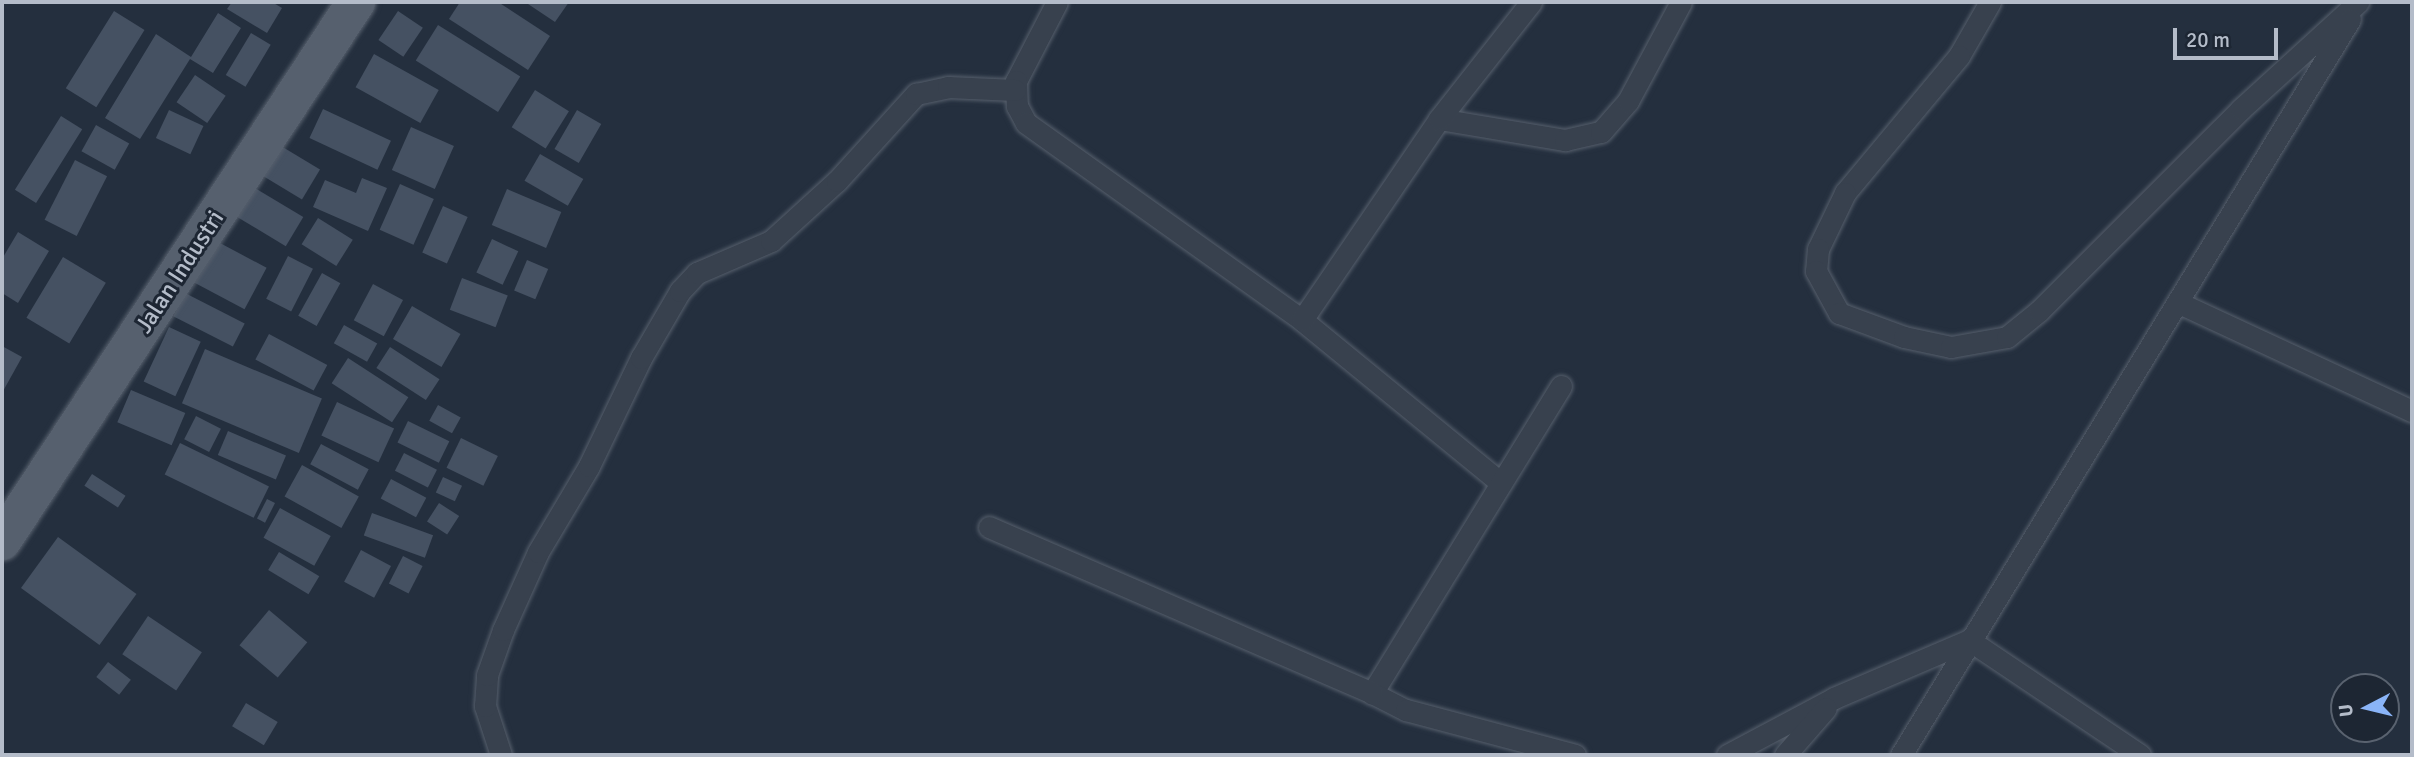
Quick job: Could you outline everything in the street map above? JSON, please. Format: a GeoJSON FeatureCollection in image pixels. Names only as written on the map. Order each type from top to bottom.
{"type":"FeatureCollection","features":[{"type":"Feature","properties":{"kind":"main road","name":"Jalan Industri"},"geometry":{"type":"LineString","coordinates":[[2,541],[356,2]]}},
{"type":"Feature","properties":{"kind":"lane"},"geometry":{"type":"LineString","coordinates":[[1057,2],[1015,90],[1017,106],[1026,123],[1302,320],[1501,483]]}},
{"type":"Feature","properties":{"kind":"lane"},"geometry":{"type":"LineString","coordinates":[[1302,320],[1438,119],[1531,2]]}},
{"type":"Feature","properties":{"kind":"lane"},"geometry":{"type":"LineString","coordinates":[[1438,119],[1564,140],[1601,132],[1628,101],[1681,2]]}},
{"type":"Feature","properties":{"kind":"lane"},"geometry":{"type":"LineString","coordinates":[[1990,2],[1959,56],[1845,193],[1818,249],[1816,271],[1839,313],[1893,334],[1951,347],[2007,337],[2039,312],[2241,109],[2359,2]]}},
{"type":"Feature","properties":{"kind":"lane"},"geometry":{"type":"LineString","coordinates":[[1900,755],[2179,303],[2359,2]]}},
{"type":"Feature","properties":{"kind":"lane"},"geometry":{"type":"LineString","coordinates":[[500,755],[485,706],[487,676],[503,630],[538,552],[589,466],[641,358],[680,291],[697,273],[771,241],[837,181],[916,94],[948,88],[1015,90]]}},
{"type":"Feature","properties":{"kind":"lane"},"geometry":{"type":"LineString","coordinates":[[2179,303],[2412,411]]}},
{"type":"Feature","properties":{"kind":"lane"},"geometry":{"type":"LineString","coordinates":[[1372,693],[1561,386]]}},
{"type":"Feature","properties":{"kind":"lane"},"geometry":{"type":"LineString","coordinates":[[989,527],[1406,710],[1575,755]]}},
{"type":"Feature","properties":{"kind":"lane"},"geometry":{"type":"LineString","coordinates":[[1727,755],[1834,698],[1969,640]]}},
{"type":"Feature","properties":{"kind":"lane"},"geometry":{"type":"LineString","coordinates":[[1969,640],[2140,755]]}},
{"type":"Feature","properties":{"kind":"lane"},"geometry":{"type":"LineString","coordinates":[[1785,755],[1834,698]]}},
{"type":"Feature","properties":{"kind":"building"},"geometry":{"type":"Polygon","coordinates":[[[232,2],[272,2],[282,8],[267,33],[227,9],[232,2]]]}},
{"type":"Feature","properties":{"kind":"building"},"geometry":{"type":"Polygon","coordinates":[[[460,2],[498,2],[550,36],[528,70],[449,19],[460,2]]]}},
{"type":"Feature","properties":{"kind":"building"},"geometry":{"type":"Polygon","coordinates":[[[525,2],[569,2],[555,22],[525,2]]]}},
{"type":"Feature","properties":{"kind":"building"},"geometry":{"type":"Polygon","coordinates":[[[114,11],[145,30],[96,107],[66,88],[114,11]]]}},
{"type":"Feature","properties":{"kind":"building"},"geometry":{"type":"Polygon","coordinates":[[[398,11],[423,28],[403,57],[378,40],[398,11]]]}},
{"type":"Feature","properties":{"kind":"building"},"geometry":{"type":"Polygon","coordinates":[[[218,13],[241,28],[213,73],[190,59],[140,139],[105,118],[156,34],[191,57],[218,13]]]}},
{"type":"Feature","properties":{"kind":"building"},"geometry":{"type":"Polygon","coordinates":[[[438,25],[520,76],[498,112],[416,61],[438,25]]]}},
{"type":"Feature","properties":{"kind":"building"},"geometry":{"type":"Polygon","coordinates":[[[251,33],[271,45],[245,87],[226,75],[251,33]]]}},
{"type":"Feature","properties":{"kind":"building"},"geometry":{"type":"Polygon","coordinates":[[[374,54],[439,90],[420,123],[356,87],[374,54]]]}},
{"type":"Feature","properties":{"kind":"building"},"geometry":{"type":"Polygon","coordinates":[[[195,75],[226,96],[207,123],[177,102],[195,75]]]}},
{"type":"Feature","properties":{"kind":"building"},"geometry":{"type":"Polygon","coordinates":[[[535,90],[569,111],[546,149],[512,127],[535,90]]]}},
{"type":"Feature","properties":{"kind":"building"},"geometry":{"type":"Polygon","coordinates":[[[323,109],[391,141],[377,170],[309,138],[323,109]]]}},
{"type":"Feature","properties":{"kind":"building"},"geometry":{"type":"Polygon","coordinates":[[[169,110],[203,126],[190,154],[156,138],[169,110]]]}},
{"type":"Feature","properties":{"kind":"building"},"geometry":{"type":"Polygon","coordinates":[[[577,110],[601,124],[579,163],[554,149],[577,110]]]}},
{"type":"Feature","properties":{"kind":"building"},"geometry":{"type":"Polygon","coordinates":[[[61,116],[82,129],[36,203],[15,190],[61,116]]]}},
{"type":"Feature","properties":{"kind":"building"},"geometry":{"type":"Polygon","coordinates":[[[96,125],[129,143],[115,170],[81,151],[96,125]]]}},
{"type":"Feature","properties":{"kind":"building"},"geometry":{"type":"Polygon","coordinates":[[[411,127],[454,146],[435,189],[392,170],[411,127]]]}},
{"type":"Feature","properties":{"kind":"building"},"geometry":{"type":"Polygon","coordinates":[[[266,137],[320,169],[302,199],[248,167],[266,137]]]}},
{"type":"Feature","properties":{"kind":"building"},"geometry":{"type":"Polygon","coordinates":[[[540,154],[583,179],[568,206],[524,181],[540,154]]]}},
{"type":"Feature","properties":{"kind":"building"},"geometry":{"type":"Polygon","coordinates":[[[75,160],[107,176],[77,236],[45,220],[75,160]]]}},
{"type":"Feature","properties":{"kind":"building"},"geometry":{"type":"Polygon","coordinates":[[[362,178],[387,188],[368,231],[313,207],[325,180],[356,193],[362,178]]]}},
{"type":"Feature","properties":{"kind":"building"},"geometry":{"type":"Polygon","coordinates":[[[245,182],[303,217],[286,246],[227,211],[245,182]]]}},
{"type":"Feature","properties":{"kind":"building"},"geometry":{"type":"Polygon","coordinates":[[[400,184],[434,199],[413,245],[380,230],[400,184]]]}},
{"type":"Feature","properties":{"kind":"building"},"geometry":{"type":"Polygon","coordinates":[[[507,189],[561,212],[546,248],[492,225],[507,189]]]}},
{"type":"Feature","properties":{"kind":"building"},"geometry":{"type":"Polygon","coordinates":[[[443,206],[468,217],[447,264],[422,253],[443,206]]]}},
{"type":"Feature","properties":{"kind":"building"},"geometry":{"type":"Polygon","coordinates":[[[318,218],[353,240],[336,266],[302,244],[318,218]]]}},
{"type":"Feature","properties":{"kind":"building"},"geometry":{"type":"Polygon","coordinates":[[[18,232],[49,251],[18,303],[2,293],[2,259],[18,232]]]}},
{"type":"Feature","properties":{"kind":"building"},"geometry":{"type":"Polygon","coordinates":[[[203,234],[267,268],[245,309],[181,275],[203,234]]]}},
{"type":"Feature","properties":{"kind":"building"},"geometry":{"type":"Polygon","coordinates":[[[492,239],[518,251],[503,285],[476,273],[492,239]]]}},
{"type":"Feature","properties":{"kind":"building"},"geometry":{"type":"Polygon","coordinates":[[[288,256],[313,269],[291,311],[266,299],[288,256]]]}},
{"type":"Feature","properties":{"kind":"building"},"geometry":{"type":"Polygon","coordinates":[[[63,257],[106,283],[69,344],[26,318],[63,257]]]}},
{"type":"Feature","properties":{"kind":"building"},"geometry":{"type":"Polygon","coordinates":[[[527,260],[548,269],[535,299],[514,290],[527,260]]]}},
{"type":"Feature","properties":{"kind":"building"},"geometry":{"type":"Polygon","coordinates":[[[322,273],[340,283],[317,326],[298,316],[322,273]]]}},
{"type":"Feature","properties":{"kind":"building"},"geometry":{"type":"Polygon","coordinates":[[[462,278],[508,296],[496,327],[450,310],[462,278]]]}},
{"type":"Feature","properties":{"kind":"building"},"geometry":{"type":"Polygon","coordinates":[[[373,284],[403,300],[384,336],[354,320],[373,284]]]}},
{"type":"Feature","properties":{"kind":"building"},"geometry":{"type":"Polygon","coordinates":[[[185,293],[245,323],[233,347],[173,316],[185,293]]]}},
{"type":"Feature","properties":{"kind":"building"},"geometry":{"type":"Polygon","coordinates":[[[412,306],[460,334],[441,367],[393,339],[412,306]]]}},
{"type":"Feature","properties":{"kind":"building"},"geometry":{"type":"Polygon","coordinates":[[[344,325],[377,343],[367,362],[334,343],[344,325]]]}},
{"type":"Feature","properties":{"kind":"building"},"geometry":{"type":"Polygon","coordinates":[[[169,327],[201,342],[175,396],[144,381],[169,327]]]}},
{"type":"Feature","properties":{"kind":"building"},"geometry":{"type":"Polygon","coordinates":[[[269,334],[327,365],[314,391],[255,360],[269,334]]]}},
{"type":"Feature","properties":{"kind":"building"},"geometry":{"type":"Polygon","coordinates":[[[2,346],[22,357],[2,393],[2,346]]]}},
{"type":"Feature","properties":{"kind":"building"},"geometry":{"type":"Polygon","coordinates":[[[390,347],[439,379],[426,400],[376,368],[390,347]]]}},
{"type":"Feature","properties":{"kind":"building"},"geometry":{"type":"Polygon","coordinates":[[[205,349],[322,399],[299,453],[182,403],[205,349]]]}},
{"type":"Feature","properties":{"kind":"building"},"geometry":{"type":"Polygon","coordinates":[[[348,358],[408,397],[392,422],[332,383],[348,358]]]}},
{"type":"Feature","properties":{"kind":"building"},"geometry":{"type":"Polygon","coordinates":[[[131,390],[185,413],[172,445],[117,422],[131,390]]]}},
{"type":"Feature","properties":{"kind":"building"},"geometry":{"type":"Polygon","coordinates":[[[337,402],[394,429],[378,462],[321,436],[337,402]]]}},
{"type":"Feature","properties":{"kind":"building"},"geometry":{"type":"Polygon","coordinates":[[[438,405],[461,418],[452,433],[429,421],[438,405]]]}},
{"type":"Feature","properties":{"kind":"building"},"geometry":{"type":"Polygon","coordinates":[[[196,416],[221,429],[209,452],[184,439],[196,416]]]}},
{"type":"Feature","properties":{"kind":"building"},"geometry":{"type":"Polygon","coordinates":[[[408,421],[449,441],[439,463],[397,443],[408,421]]]}},
{"type":"Feature","properties":{"kind":"building"},"geometry":{"type":"Polygon","coordinates":[[[228,431],[286,456],[276,480],[218,455],[228,431]]]}},
{"type":"Feature","properties":{"kind":"building"},"geometry":{"type":"Polygon","coordinates":[[[461,438],[498,456],[483,486],[447,468],[461,438]]]}},
{"type":"Feature","properties":{"kind":"building"},"geometry":{"type":"Polygon","coordinates":[[[180,443],[269,486],[254,518],[165,474],[180,443]]]}},
{"type":"Feature","properties":{"kind":"building"},"geometry":{"type":"Polygon","coordinates":[[[321,444],[369,469],[358,490],[310,464],[321,444]]]}},
{"type":"Feature","properties":{"kind":"building"},"geometry":{"type":"Polygon","coordinates":[[[404,453],[437,470],[428,488],[395,471],[404,453]]]}},
{"type":"Feature","properties":{"kind":"building"},"geometry":{"type":"Polygon","coordinates":[[[302,465],[359,497],[341,528],[285,496],[302,465]]]}},
{"type":"Feature","properties":{"kind":"building"},"geometry":{"type":"Polygon","coordinates":[[[92,474],[126,496],[118,508],[84,486],[92,474]]]}},
{"type":"Feature","properties":{"kind":"building"},"geometry":{"type":"Polygon","coordinates":[[[443,477],[462,486],[455,501],[436,492],[443,477]]]}},
{"type":"Feature","properties":{"kind":"building"},"geometry":{"type":"Polygon","coordinates":[[[391,479],[426,498],[416,517],[381,498],[391,479]]]}},
{"type":"Feature","properties":{"kind":"building"},"geometry":{"type":"Polygon","coordinates":[[[267,499],[275,503],[265,523],[257,519],[267,499]]]}},
{"type":"Feature","properties":{"kind":"building"},"geometry":{"type":"Polygon","coordinates":[[[439,503],[459,516],[447,535],[427,521],[439,503]]]}},
{"type":"Feature","properties":{"kind":"building"},"geometry":{"type":"Polygon","coordinates":[[[280,508],[331,536],[314,566],[264,538],[280,508]]]}},
{"type":"Feature","properties":{"kind":"building"},"geometry":{"type":"Polygon","coordinates":[[[372,513],[433,535],[425,558],[364,536],[372,513]]]}},
{"type":"Feature","properties":{"kind":"building"},"geometry":{"type":"Polygon","coordinates":[[[58,537],[136,594],[99,645],[21,588],[58,537]]]}},
{"type":"Feature","properties":{"kind":"building"},"geometry":{"type":"Polygon","coordinates":[[[361,550],[391,566],[374,598],[344,582],[361,550]]]}},
{"type":"Feature","properties":{"kind":"building"},"geometry":{"type":"Polygon","coordinates":[[[279,552],[319,576],[308,594],[268,570],[279,552]]]}},
{"type":"Feature","properties":{"kind":"building"},"geometry":{"type":"Polygon","coordinates":[[[403,556],[423,566],[409,594],[389,584],[403,556]]]}},
{"type":"Feature","properties":{"kind":"building"},"geometry":{"type":"Polygon","coordinates":[[[269,610],[307,642],[278,677],[239,645],[269,610]]]}},
{"type":"Feature","properties":{"kind":"building"},"geometry":{"type":"Polygon","coordinates":[[[148,616],[202,652],[176,690],[122,654],[148,616]]]}},
{"type":"Feature","properties":{"kind":"building"},"geometry":{"type":"Polygon","coordinates":[[[108,662],[131,680],[119,695],[96,677],[108,662]]]}},
{"type":"Feature","properties":{"kind":"building"},"geometry":{"type":"Polygon","coordinates":[[[246,703],[278,722],[264,745],[232,726],[246,703]]]}}]}
